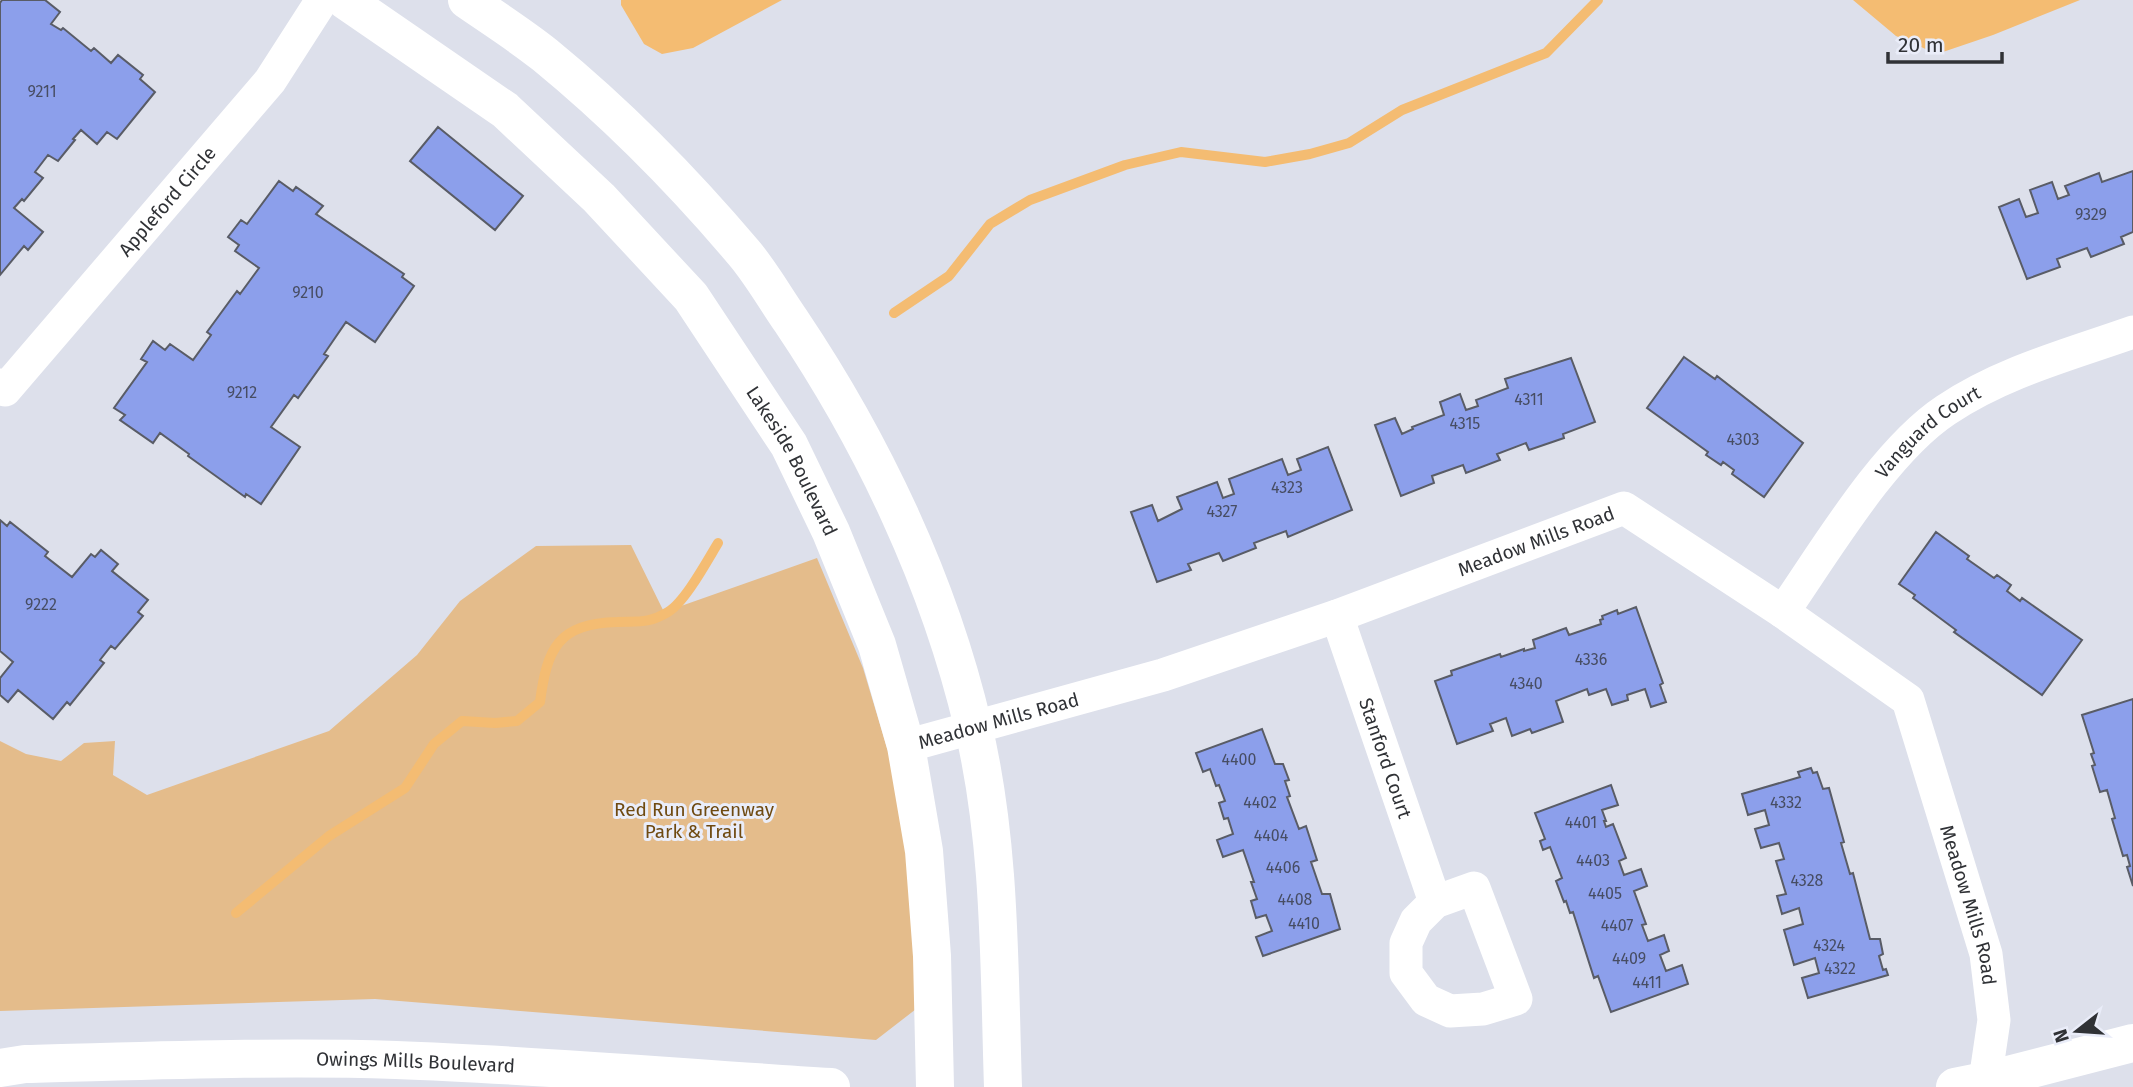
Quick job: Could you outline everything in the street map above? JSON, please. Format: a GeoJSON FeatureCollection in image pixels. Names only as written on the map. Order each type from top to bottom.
{"type":"FeatureCollection","features":[{"type":"Feature","properties":{"kind":"main road","name":"Lakeside Boulevard"},"geometry":{"type":"LineString","coordinates":[[345,0],[505,110],[599,198],[691,297],[789,445],[831,532],[877,645],[906,746],[924,851],[932,956],[935,1087]]}},
{"type":"Feature","properties":{"kind":"main road"},"geometry":{"type":"LineString","coordinates":[[467,0],[544,55],[656,155],[746,255],[828,376],[895,506],[942,619],[973,726],[992,834],[999,944],[1003,1087]]}},
{"type":"Feature","properties":{"kind":"main road"},"geometry":{"type":"LineString","coordinates":[[1970,1084],[2133,1043]]}},
{"type":"Feature","properties":{"kind":"main road","name":"Owings Mills Boulevard"},"geometry":{"type":"LineString","coordinates":[[0,1068],[25,1064],[200,1060],[394,1060],[562,1068],[831,1087]]}},
{"type":"Feature","properties":{"kind":"street","name":"Appleford Circle"},"geometry":{"type":"LineString","coordinates":[[0,385],[5,390],[270,81],[321,0]]}},
{"type":"Feature","properties":{"kind":"street","name":"Vanguard Court"},"geometry":{"type":"LineString","coordinates":[[1783,612],[1873,483],[1907,444],[1944,411],[1980,389],[2133,332]]}},
{"type":"Feature","properties":{"kind":"street","name":"Meadow Mills Road"},"geometry":{"type":"LineString","coordinates":[[906,746],[1163,675],[1337,616],[1624,508],[1783,612],[1908,700],[1986,954],[1994,1020],[1970,1084]]}},
{"type":"Feature","properties":{"kind":"street","name":"Stanford Court"},"geometry":{"type":"LineString","coordinates":[[1337,616],[1435,902]]}},
{"type":"Feature","properties":{"kind":"green space","name":"Red Run Greenway Park & Trail"},"geometry":{"type":"Polygon","coordinates":[[[631,545],[664,612],[817,558],[863,668],[899,788],[929,999],[876,1040],[375,999],[0,1011],[0,741],[26,754],[61,761],[84,743],[115,741],[113,775],[147,795],[329,731],[417,655],[460,601],[536,546],[631,545]]]}},
{"type":"Feature","properties":{"kind":"shaded area"},"geometry":{"type":"Polygon","coordinates":[[[621,0],[782,0],[693,48],[662,54],[644,44],[621,5],[621,0]]]}},
{"type":"Feature","properties":{"kind":"shaded area"},"geometry":{"type":"Polygon","coordinates":[[[1853,0],[2080,0],[1937,54],[1896,36],[1853,0]]]}},
{"type":"Feature","properties":{"kind":"building"},"geometry":{"type":"Polygon","coordinates":[[[2,0],[45,0],[60,12],[51,24],[61,30],[63,28],[91,51],[94,48],[111,63],[118,55],[143,75],[140,79],[155,92],[117,139],[107,132],[97,144],[81,130],[58,161],[48,155],[35,172],[43,178],[24,201],[22,199],[14,208],[43,232],[28,250],[24,246],[0,275],[0,3],[2,0]]]}},
{"type":"Feature","properties":{"kind":"building"},"geometry":{"type":"Polygon","coordinates":[[[438,127],[523,196],[495,230],[410,161],[438,127]]]}},
{"type":"Feature","properties":{"kind":"building"},"geometry":{"type":"Polygon","coordinates":[[[2133,171],[2133,232],[2121,237],[2124,244],[2091,257],[2087,248],[2057,259],[2060,267],[2027,279],[1999,207],[2019,199],[2026,217],[2038,213],[2030,190],[2052,182],[2058,199],[2069,195],[2065,186],[2099,173],[2102,182],[2133,171]]]}},
{"type":"Feature","properties":{"kind":"building"},"geometry":{"type":"Polygon","coordinates":[[[279,181],[293,191],[296,187],[323,206],[316,214],[404,274],[402,277],[414,286],[375,342],[346,322],[324,354],[328,356],[298,398],[294,395],[271,427],[300,447],[261,504],[246,494],[245,497],[160,433],[153,443],[120,420],[125,415],[114,408],[147,362],[141,359],[153,341],[165,350],[170,344],[193,360],[211,335],[207,332],[237,291],[240,294],[259,268],[235,251],[239,245],[228,237],[241,220],[247,224],[279,181]]]}},
{"type":"Feature","properties":{"kind":"building"},"geometry":{"type":"Polygon","coordinates":[[[1684,357],[1715,379],[1717,376],[1803,443],[1764,497],[1732,474],[1734,470],[1706,455],[1708,452],[1647,408],[1684,357]]]}},
{"type":"Feature","properties":{"kind":"building"},"geometry":{"type":"Polygon","coordinates":[[[1571,358],[1595,422],[1563,434],[1564,438],[1529,450],[1526,443],[1497,454],[1500,460],[1466,473],[1463,465],[1432,476],[1434,483],[1401,496],[1375,425],[1395,418],[1402,434],[1413,429],[1412,427],[1444,415],[1440,402],[1460,394],[1466,410],[1478,406],[1476,400],[1508,388],[1505,379],[1571,358]]]}},
{"type":"Feature","properties":{"kind":"building"},"geometry":{"type":"Polygon","coordinates":[[[1328,447],[1352,510],[1288,537],[1286,531],[1254,543],[1256,548],[1223,561],[1219,553],[1188,564],[1191,570],[1157,582],[1131,512],[1152,505],[1158,521],[1182,509],[1177,497],[1217,482],[1223,498],[1234,494],[1229,479],[1282,459],[1288,475],[1301,470],[1297,459],[1328,447]]]}},
{"type":"Feature","properties":{"kind":"building"},"geometry":{"type":"Polygon","coordinates":[[[0,520],[7,526],[10,522],[48,552],[45,556],[72,577],[91,554],[95,557],[101,550],[118,564],[112,571],[148,600],[138,612],[143,616],[115,649],[111,646],[100,660],[104,663],[70,705],[67,702],[53,719],[18,690],[8,702],[0,695],[0,678],[13,662],[0,651],[0,520]]]}},
{"type":"Feature","properties":{"kind":"building"},"geometry":{"type":"Polygon","coordinates":[[[1936,532],[1969,556],[1967,559],[1994,578],[1997,575],[2011,585],[2007,591],[2020,601],[2022,598],[2082,640],[2042,695],[1954,632],[1956,630],[1913,598],[1915,595],[1899,584],[1936,532]]]}},
{"type":"Feature","properties":{"kind":"building"},"geometry":{"type":"Polygon","coordinates":[[[1636,607],[1663,683],[1660,685],[1666,702],[1651,707],[1645,689],[1627,695],[1628,700],[1612,705],[1606,689],[1589,695],[1587,689],[1556,701],[1563,722],[1532,733],[1530,729],[1512,736],[1506,718],[1490,724],[1493,731],[1457,744],[1435,681],[1452,675],[1451,671],[1500,654],[1501,657],[1535,648],[1533,640],[1566,628],[1569,635],[1601,624],[1602,616],[1617,610],[1618,614],[1636,607]]]}},
{"type":"Feature","properties":{"kind":"building"},"geometry":{"type":"Polygon","coordinates":[[[2133,699],[2133,886],[2127,867],[2130,866],[2127,855],[2123,856],[2112,819],[2115,818],[2107,790],[2100,792],[2092,766],[2095,765],[2091,754],[2094,753],[2082,715],[2133,699]]]}},
{"type":"Feature","properties":{"kind":"building"},"geometry":{"type":"Polygon","coordinates":[[[1262,729],[1275,764],[1283,764],[1289,780],[1285,781],[1290,796],[1287,797],[1299,829],[1306,826],[1317,860],[1311,862],[1322,894],[1330,894],[1340,929],[1263,956],[1256,937],[1272,931],[1266,915],[1256,918],[1251,901],[1257,899],[1251,882],[1254,882],[1243,850],[1223,857],[1217,840],[1233,834],[1219,803],[1225,801],[1210,769],[1203,772],[1196,753],[1262,729]]]}},
{"type":"Feature","properties":{"kind":"building"},"geometry":{"type":"Polygon","coordinates":[[[1811,768],[1813,773],[1817,772],[1823,789],[1829,788],[1844,842],[1841,843],[1850,874],[1853,873],[1870,939],[1880,939],[1883,954],[1879,956],[1883,970],[1886,969],[1888,975],[1808,998],[1802,978],[1819,973],[1815,958],[1794,965],[1784,930],[1803,924],[1799,908],[1782,914],[1777,896],[1786,894],[1776,861],[1784,859],[1779,843],[1761,848],[1755,829],[1769,825],[1765,810],[1748,815],[1742,794],[1800,777],[1798,772],[1811,768]]]}},
{"type":"Feature","properties":{"kind":"building"},"geometry":{"type":"Polygon","coordinates":[[[1611,785],[1618,805],[1602,810],[1604,821],[1606,827],[1613,824],[1626,858],[1619,861],[1624,875],[1641,869],[1647,886],[1634,891],[1646,924],[1642,925],[1648,941],[1664,935],[1669,951],[1660,955],[1666,971],[1682,965],[1688,984],[1611,1012],[1598,976],[1594,978],[1573,912],[1570,913],[1556,881],[1562,878],[1550,847],[1543,850],[1540,841],[1545,839],[1535,813],[1611,785]]]}},
{"type":"Feature","properties":{"kind":"waterway"},"geometry":{"type":"LineString","coordinates":[[894,313],[949,276],[990,224],[1030,200],[1125,165],[1181,152],[1265,162],[1310,154],[1349,143],[1402,110],[1546,53],[1598,0]]}},
{"type":"Feature","properties":{"kind":"waterway"},"geometry":{"type":"LineString","coordinates":[[236,913],[329,836],[405,788],[434,744],[462,721],[517,721],[540,702],[552,654],[559,642],[569,634],[581,627],[597,624],[655,618],[675,607],[718,543]]}}]}
